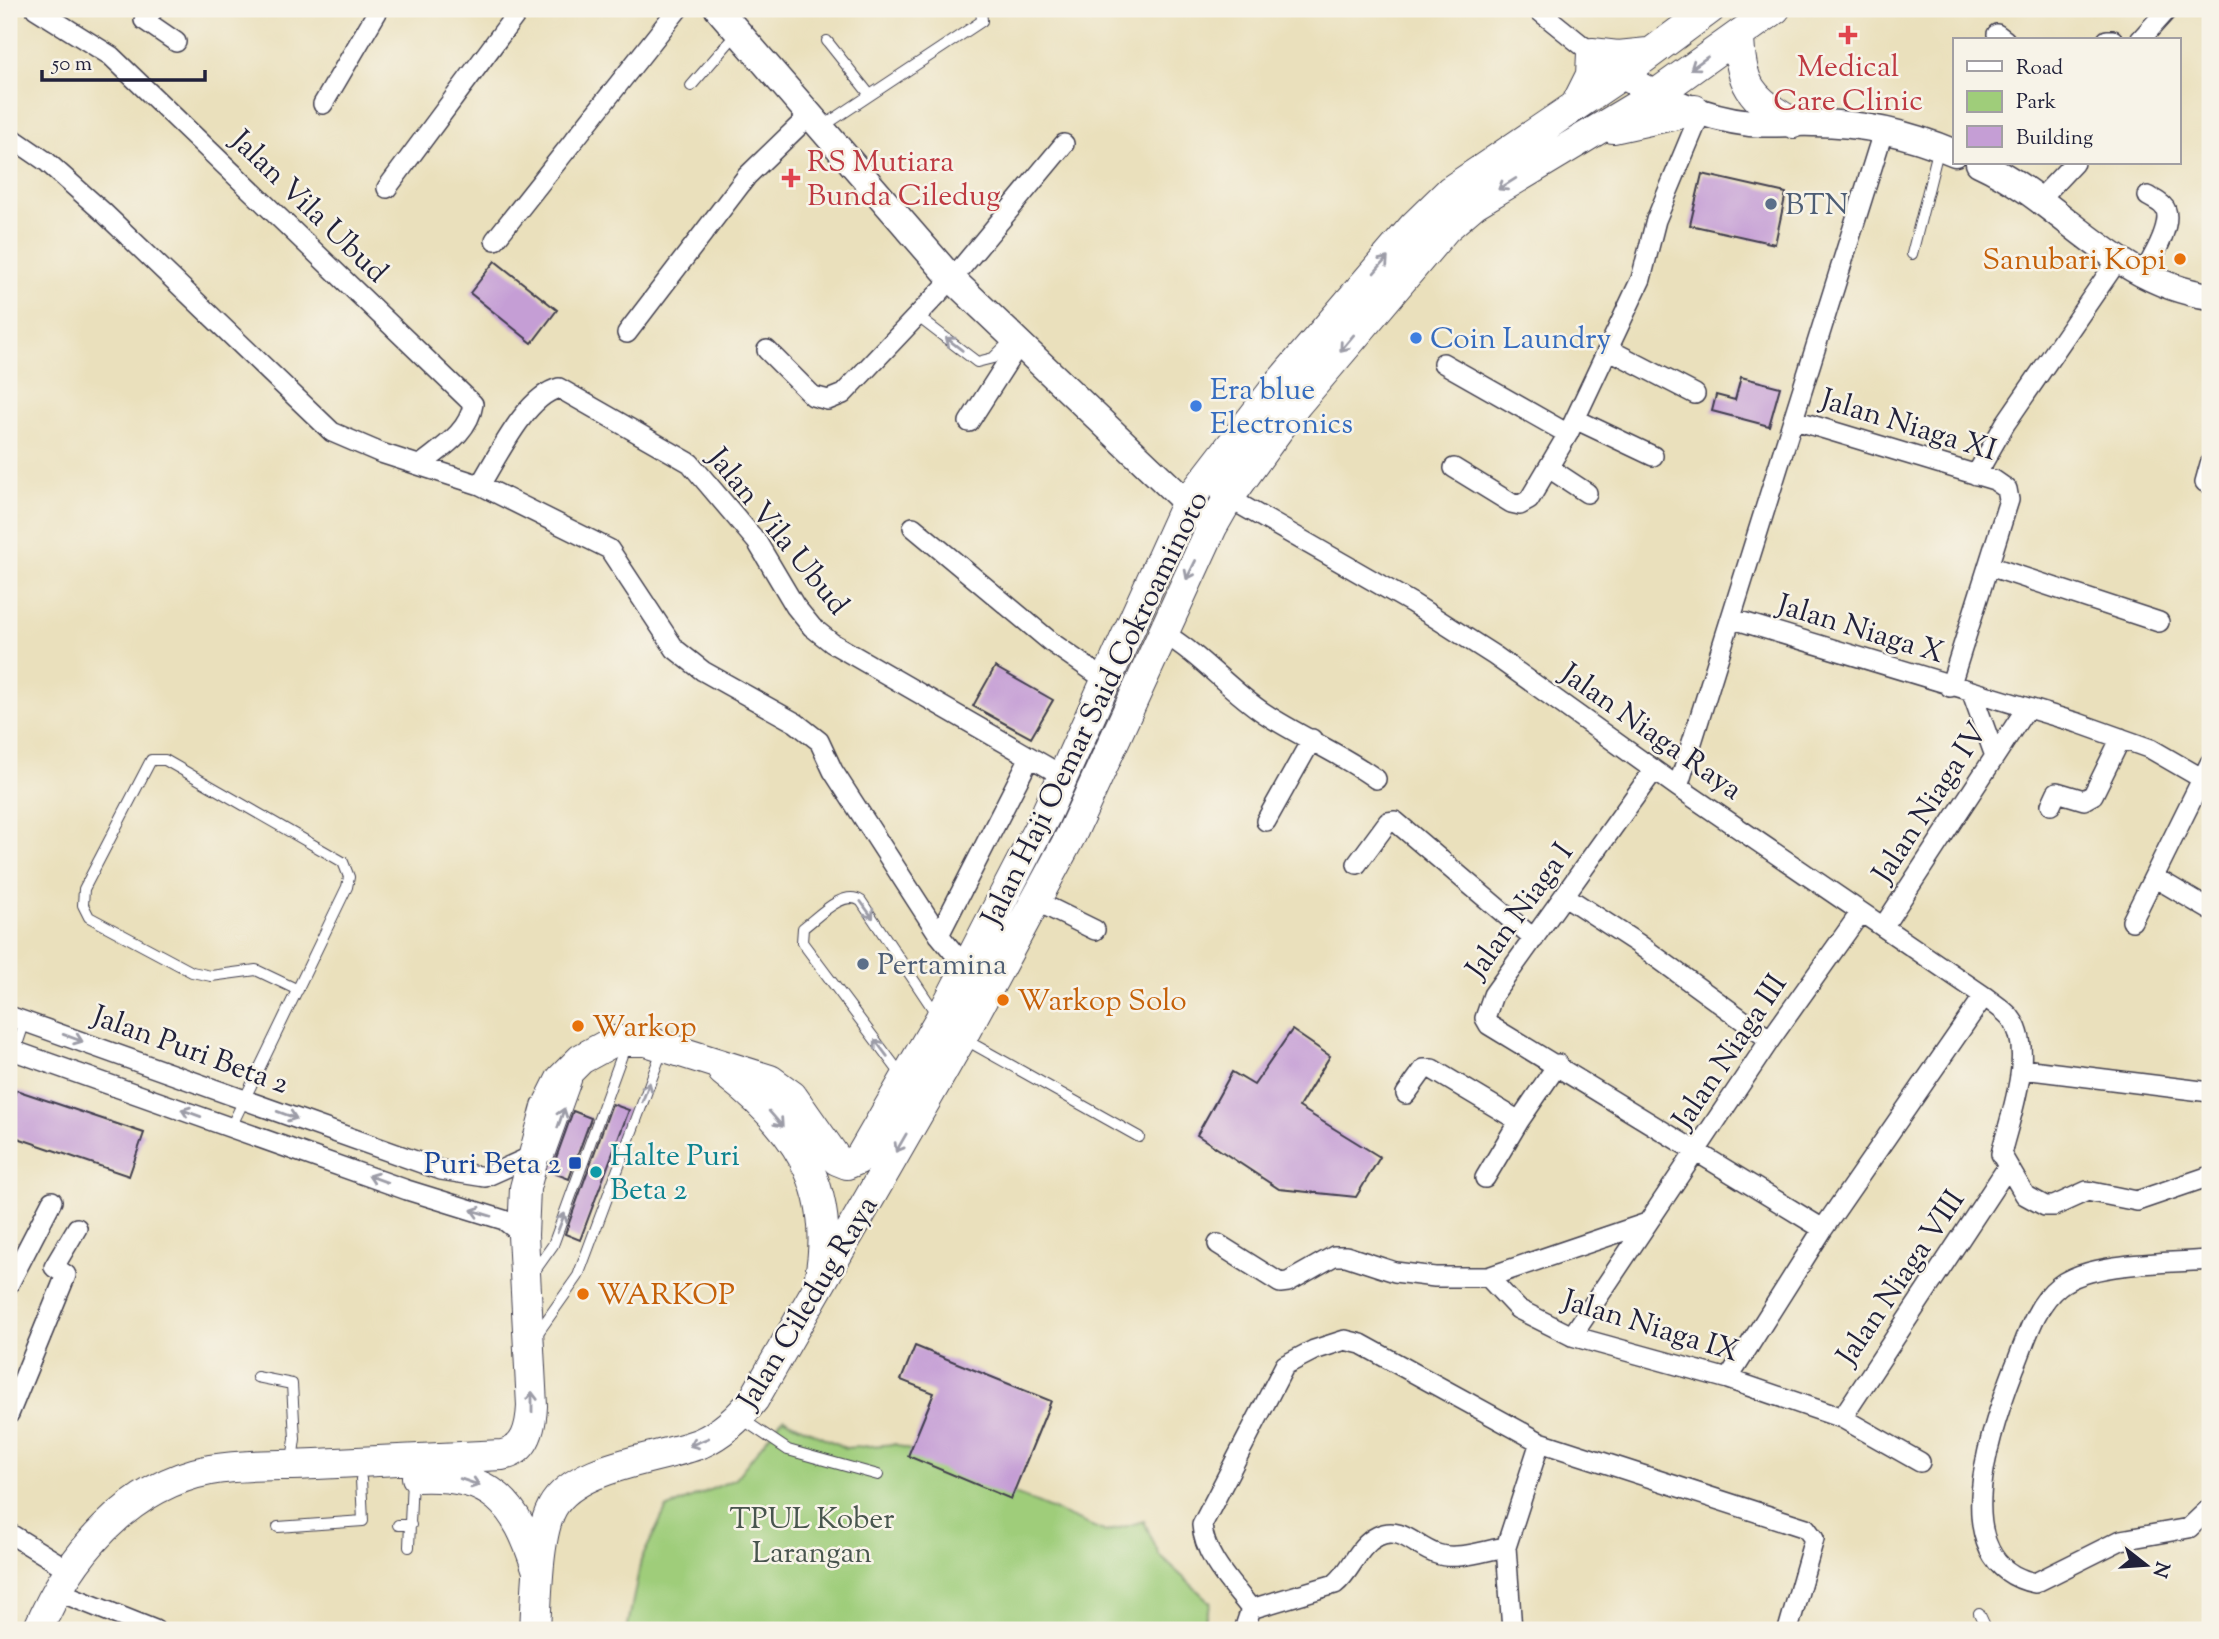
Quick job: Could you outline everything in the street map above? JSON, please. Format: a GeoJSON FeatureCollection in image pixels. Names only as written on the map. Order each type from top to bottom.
{"type":"FeatureCollection","features":[{"type":"Feature","properties":{"kind":"main road"},"geometry":{"type":"LineString","coordinates":[[718,9],[952,279],[1016,341],[1195,493],[1212,527]]}},
{"type":"Feature","properties":{"kind":"main road","name":"Jalan Haji Oemar Said Cokroaminoto"},"geometry":{"type":"LineString","coordinates":[[951,1028],[965,967],[1063,776],[1195,493],[1277,386],[1414,226],[1450,191],[1620,75],[1648,53],[1680,17],[1710,9]]}},
{"type":"Feature","properties":{"kind":"main road","name":"Jalan Haji Oemar Said Cokroaminoto"},"geometry":{"type":"LineString","coordinates":[[913,1095],[951,1028],[987,991],[1071,835],[1212,527],[1228,499],[1296,405],[1446,228],[1474,204],[1655,95],[1775,9]]}},
{"type":"Feature","properties":{"kind":"main road"},"geometry":{"type":"LineString","coordinates":[[1739,35],[1740,65],[1744,81],[1766,108],[1793,123]]}},
{"type":"Feature","properties":{"kind":"main road"},"geometry":{"type":"LineString","coordinates":[[1576,105],[1591,75],[1592,53],[1618,56],[1648,53]]}},
{"type":"Feature","properties":{"kind":"main road"},"geometry":{"type":"LineString","coordinates":[[1620,75],[1655,95],[1698,111],[1749,123],[1884,129],[1947,149]]}},
{"type":"Feature","properties":{"kind":"main road"},"geometry":{"type":"LineString","coordinates":[[1589,135],[1698,111]]}},
{"type":"Feature","properties":{"kind":"main road"},"geometry":{"type":"LineString","coordinates":[[1981,164],[2039,199],[2117,261],[2143,276],[2177,290],[2210,296]]}},
{"type":"Feature","properties":{"kind":"main road"},"geometry":{"type":"LineString","coordinates":[[37,1630],[63,1580],[95,1537],[130,1506],[171,1482],[222,1468],[509,1454],[523,1443],[530,1426],[530,1343],[524,1201],[538,1161],[547,1107],[561,1079],[581,1059],[615,1042],[664,1045],[706,1058],[782,1087],[839,1162],[873,1163]]}},
{"type":"Feature","properties":{"kind":"main road"},"geometry":{"type":"LineString","coordinates":[[706,1058],[768,1109],[791,1137],[809,1166],[817,1188],[824,1232],[823,1260],[815,1296]]}},
{"type":"Feature","properties":{"kind":"main road","name":"Jalan Ciledug Raya"},"geometry":{"type":"LineString","coordinates":[[535,1630],[539,1573],[550,1515],[565,1491],[587,1478],[702,1442],[739,1417],[754,1399],[815,1296],[873,1163],[913,1095]]}},
{"type":"Feature","properties":{"kind":"main road"},"geometry":{"type":"LineString","coordinates":[[95,1537],[142,1510],[188,1495],[270,1483],[458,1478],[492,1492],[506,1505],[521,1527],[539,1573]]}},
{"type":"Feature","properties":{"kind":"street","name":"Jalan Vila Ubud"},"geometry":{"type":"LineString","coordinates":[[36,9],[111,56],[473,404],[471,418],[462,430],[422,464]]}},
{"type":"Feature","properties":{"kind":"street"},"geometry":{"type":"LineString","coordinates":[[153,9],[144,20],[176,42]]}},
{"type":"Feature","properties":{"kind":"street"},"geometry":{"type":"LineString","coordinates":[[323,104],[379,9]]}},
{"type":"Feature","properties":{"kind":"street"},"geometry":{"type":"LineString","coordinates":[[387,188],[520,9]]}},
{"type":"Feature","properties":{"kind":"street"},"geometry":{"type":"LineString","coordinates":[[495,240],[678,9]]}},
{"type":"Feature","properties":{"kind":"street"},"geometry":{"type":"LineString","coordinates":[[1537,9],[1620,75]]}},
{"type":"Feature","properties":{"kind":"street"},"geometry":{"type":"LineString","coordinates":[[2142,38],[2168,9]]}},
{"type":"Feature","properties":{"kind":"street"},"geometry":{"type":"LineString","coordinates":[[1454,468],[1520,505],[1529,500],[1572,426],[1642,279],[1656,220],[1698,111]]}},
{"type":"Feature","properties":{"kind":"street"},"geometry":{"type":"LineString","coordinates":[[627,333],[747,176],[815,122]]}},
{"type":"Feature","properties":{"kind":"street"},"geometry":{"type":"LineString","coordinates":[[1678,787],[1733,619],[1884,129]]}},
{"type":"Feature","properties":{"kind":"street"},"geometry":{"type":"LineString","coordinates":[[9,136],[47,162],[103,212],[332,432],[381,453],[422,464],[480,485],[609,549],[676,649],[704,671],[796,723],[819,741],[834,771],[939,934],[987,991]]}},
{"type":"Feature","properties":{"kind":"street"},"geometry":{"type":"LineString","coordinates":[[767,350],[813,396],[828,400],[843,394],[952,279],[1064,144]]}},
{"type":"Feature","properties":{"kind":"street"},"geometry":{"type":"LineString","coordinates":[[2039,199],[2073,164]]}},
{"type":"Feature","properties":{"kind":"street"},"geometry":{"type":"LineString","coordinates":[[2143,276],[2159,245],[2167,214],[2164,206],[2148,196]]}},
{"type":"Feature","properties":{"kind":"street"},"geometry":{"type":"LineString","coordinates":[[1976,475],[2005,424],[2117,261]]}},
{"type":"Feature","properties":{"kind":"street"},"geometry":{"type":"LineString","coordinates":[[969,422],[1016,341]]}},
{"type":"Feature","properties":{"kind":"street"},"geometry":{"type":"LineString","coordinates":[[1608,349],[1695,394]]}},
{"type":"Feature","properties":{"kind":"street"},"geometry":{"type":"LineString","coordinates":[[1443,363],[1572,426],[1653,456]]}},
{"type":"Feature","properties":{"kind":"street","name":"Jalan Vila Ubud"},"geometry":{"type":"LineString","coordinates":[[480,485],[529,408],[545,391],[559,388],[690,463],[757,542],[795,606],[812,627],[832,642],[1063,776]]}},
{"type":"Feature","properties":{"kind":"street","name":"Jalan Niaga XI"},"geometry":{"type":"LineString","coordinates":[[1795,420],[1976,475],[2007,489],[2009,500],[1950,687]]}},
{"type":"Feature","properties":{"kind":"street"},"geometry":{"type":"LineString","coordinates":[[1549,468],[1587,493]]}},
{"type":"Feature","properties":{"kind":"street","name":"Jalan Niaga Raya"},"geometry":{"type":"LineString","coordinates":[[1195,493],[1228,499],[1296,535],[1422,609],[1495,656],[1678,787],[1984,996],[2015,1026],[2022,1069]]}},
{"type":"Feature","properties":{"kind":"street"},"geometry":{"type":"LineString","coordinates":[[914,527],[1051,642],[1107,681]]}},
{"type":"Feature","properties":{"kind":"street"},"geometry":{"type":"LineString","coordinates":[[1989,566],[2159,622]]}},
{"type":"Feature","properties":{"kind":"street","name":"Jalan Niaga X"},"geometry":{"type":"LineString","coordinates":[[1733,619],[2121,738],[2206,771]]}},
{"type":"Feature","properties":{"kind":"street"},"geometry":{"type":"LineString","coordinates":[[1163,633],[1189,648],[1262,711],[1349,758],[1376,779]]}},
{"type":"Feature","properties":{"kind":"street","name":"Jalan Niaga X"},"geometry":{"type":"LineString","coordinates":[[1972,693],[1995,756]]}},
{"type":"Feature","properties":{"kind":"street","name":"Jalan Niaga IV"},"geometry":{"type":"LineString","coordinates":[[1882,928],[2026,709]]}},
{"type":"Feature","properties":{"kind":"street"},"geometry":{"type":"LineString","coordinates":[[2051,805],[2057,792],[2084,800],[2093,795],[2121,738]]}},
{"type":"Feature","properties":{"kind":"street"},"geometry":{"type":"LineString","coordinates":[[1266,821],[1312,739]]}},
{"type":"Feature","properties":{"kind":"street"},"geometry":{"type":"LineString","coordinates":[[939,934],[1030,757]]}},
{"type":"Feature","properties":{"kind":"street","name":"Jalan Niaga I"},"geometry":{"type":"LineString","coordinates":[[1654,770],[1493,995],[1485,1018],[1489,1024],[1558,1064],[1617,1104],[1823,1229]]}},
{"type":"Feature","properties":{"kind":"street"},"geometry":{"type":"LineString","coordinates":[[2132,921],[2206,771]]}},
{"type":"Feature","properties":{"kind":"street"},"geometry":{"type":"LineString","coordinates":[[1357,864],[1388,822],[1395,821],[1534,939]]}},
{"type":"Feature","properties":{"kind":"street"},"geometry":{"type":"LineString","coordinates":[[2154,877],[2210,910]]}},
{"type":"Feature","properties":{"kind":"street"},"geometry":{"type":"LineString","coordinates":[[1565,896],[1637,943],[1770,1040]]}},
{"type":"Feature","properties":{"kind":"street"},"geometry":{"type":"LineString","coordinates":[[1036,901],[1095,930]]}},
{"type":"Feature","properties":{"kind":"street","name":"Jalan Niaga III"},"geometry":{"type":"LineString","coordinates":[[1572,1336],[1770,1040],[1861,912]]}},
{"type":"Feature","properties":{"kind":"street"},"geometry":{"type":"LineString","coordinates":[[1728,1379],[1823,1229],[1984,996]]}},
{"type":"Feature","properties":{"kind":"street","name":"Jalan Puri Beta 2"},"geometry":{"type":"LineString","coordinates":[[17,1018],[441,1170],[485,1177],[538,1161]]}},
{"type":"Feature","properties":{"kind":"street"},"geometry":{"type":"LineString","coordinates":[[107,1083],[117,1054]]}},
{"type":"Feature","properties":{"kind":"street","name":"Jalan Puri Beta 2"},"geometry":{"type":"LineString","coordinates":[[11,1057],[107,1083],[435,1199],[504,1220],[525,1257]]}},
{"type":"Feature","properties":{"kind":"street"},"geometry":{"type":"LineString","coordinates":[[1485,1178],[1519,1121],[1558,1064]]}},
{"type":"Feature","properties":{"kind":"street"},"geometry":{"type":"LineString","coordinates":[[1406,1094],[1424,1069],[1432,1069],[1519,1121]]}},
{"type":"Feature","properties":{"kind":"street"},"geometry":{"type":"LineString","coordinates":[[2210,1092],[2022,1069],[2001,1154],[2025,1195],[2045,1206],[2054,1206],[2087,1191],[2137,1202],[2210,1176]]}},
{"type":"Feature","properties":{"kind":"street"},"geometry":{"type":"LineString","coordinates":[[348,1168],[354,1139]]}},
{"type":"Feature","properties":{"kind":"street","name":"Jalan Niaga VIII"},"geometry":{"type":"LineString","coordinates":[[1842,1418],[2007,1168]]}},
{"type":"Feature","properties":{"kind":"street"},"geometry":{"type":"LineString","coordinates":[[435,1199],[441,1170]]}},
{"type":"Feature","properties":{"kind":"street"},"geometry":{"type":"LineString","coordinates":[[9,1284],[52,1201]]}},
{"type":"Feature","properties":{"kind":"street"},"geometry":{"type":"LineString","coordinates":[[1218,1244],[1280,1283],[1288,1282],[1334,1256],[1346,1256],[1409,1273],[1488,1277],[1647,1223]]}},
{"type":"Feature","properties":{"kind":"street"},"geometry":{"type":"LineString","coordinates":[[9,1414],[66,1275],[54,1267],[77,1228]]}},
{"type":"Feature","properties":{"kind":"street"},"geometry":{"type":"LineString","coordinates":[[2210,1260],[2106,1269],[2078,1275],[2059,1286],[2038,1310],[2015,1369],[1988,1442],[1980,1491],[1987,1548],[2015,1577],[2035,1583],[2120,1540],[2189,1528],[2210,1508]]}},
{"type":"Feature","properties":{"kind":"street","name":"Jalan Niaga IX"},"geometry":{"type":"LineString","coordinates":[[1488,1277],[1518,1309],[1572,1336],[1728,1379],[1842,1418],[1920,1462]]}},
{"type":"Feature","properties":{"kind":"street"},"geometry":{"type":"LineString","coordinates":[[1251,1609],[1208,1552],[1203,1541],[1202,1525],[1285,1365],[1314,1350],[1345,1340],[1353,1341],[1540,1442],[1811,1532],[1814,1539],[1788,1630]]}},
{"type":"Feature","properties":{"kind":"street"},"geometry":{"type":"LineString","coordinates":[[1512,1630],[1506,1547],[1540,1442]]}},
{"type":"Feature","properties":{"kind":"street"},"geometry":{"type":"LineString","coordinates":[[9,1533],[63,1580],[155,1630]]}},
{"type":"Feature","properties":{"kind":"street"},"geometry":{"type":"LineString","coordinates":[[1251,1609],[1335,1584],[1343,1578],[1364,1546],[1379,1535],[1397,1533],[1436,1554],[1449,1556],[1506,1547]]}},
{"type":"Feature","properties":{"kind":"street"},"geometry":{"type":"LineString","coordinates":[[1244,1630],[1251,1609]]}},
{"type":"Feature","properties":{"kind":"lane"},"geometry":{"type":"LineString","coordinates":[[815,122],[870,95],[982,21],[981,9]]}},
{"type":"Feature","properties":{"kind":"lane"},"geometry":{"type":"LineString","coordinates":[[691,86],[739,31]]}},
{"type":"Feature","properties":{"kind":"lane"},"geometry":{"type":"LineString","coordinates":[[827,41],[870,95]]}},
{"type":"Feature","properties":{"kind":"lane"},"geometry":{"type":"LineString","coordinates":[[1912,254],[1947,149]]}},
{"type":"Feature","properties":{"kind":"lane"},"geometry":{"type":"LineString","coordinates":[[917,316],[977,362],[993,358],[1016,341]]}},
{"type":"Feature","properties":{"kind":"lane"},"geometry":{"type":"LineString","coordinates":[[231,1127],[245,1100],[298,990],[347,887],[349,877],[343,862],[165,760],[151,760],[84,889],[83,905],[89,917],[192,972],[211,976],[256,970],[298,990]]}},
{"type":"Feature","properties":{"kind":"lane"},"geometry":{"type":"LineString","coordinates":[[913,1095],[802,942],[803,928],[846,897],[855,896],[861,901],[951,1028],[1139,1137]]}},
{"type":"Feature","properties":{"kind":"lane"},"geometry":{"type":"LineString","coordinates":[[11,1057],[17,1018]]}},
{"type":"Feature","properties":{"kind":"lane"},"geometry":{"type":"LineString","coordinates":[[525,1257],[553,1245],[615,1042]]}},
{"type":"Feature","properties":{"kind":"lane"},"geometry":{"type":"LineString","coordinates":[[530,1343],[578,1276],[664,1045]]}},
{"type":"Feature","properties":{"kind":"lane"},"geometry":{"type":"LineString","coordinates":[[525,1257],[537,1189]]}},
{"type":"Feature","properties":{"kind":"lane"},"geometry":{"type":"LineString","coordinates":[[257,1377],[285,1380],[292,1384],[295,1439],[292,1465]]}},
{"type":"Feature","properties":{"kind":"lane"},"geometry":{"type":"LineString","coordinates":[[739,1417],[788,1450],[878,1475]]}},
{"type":"Feature","properties":{"kind":"lane"},"geometry":{"type":"LineString","coordinates":[[409,1547],[412,1478]]}},
{"type":"Feature","properties":{"kind":"lane"},"geometry":{"type":"LineString","coordinates":[[278,1527],[363,1521],[361,1479]]}},
{"type":"Feature","properties":{"kind":"lane"},"geometry":{"type":"LineString","coordinates":[[398,1525],[411,1525]]}},
{"type":"Feature","properties":{"kind":"lane"},"geometry":{"type":"LineString","coordinates":[[1979,1613],[1987,1630]]}},
{"type":"Feature","properties":{"kind":"green space","name":"TPUL Kober Larangan"},"geometry":{"type":"Polygon","coordinates":[[[783,1418],[845,1448],[895,1444],[1106,1532],[1144,1521],[1159,1555],[1211,1603],[1200,1630],[627,1630],[641,1560],[666,1509],[735,1479],[783,1418]]]}},
{"type":"Feature","properties":{"kind":"building"},"geometry":{"type":"Polygon","coordinates":[[[1702,174],[1786,193],[1775,244],[1690,225],[1702,174]]]}},
{"type":"Feature","properties":{"kind":"building"},"geometry":{"type":"Polygon","coordinates":[[[495,261],[557,310],[532,343],[470,293],[495,261]]]}},
{"type":"Feature","properties":{"kind":"building"},"geometry":{"type":"Polygon","coordinates":[[[1741,377],[1780,387],[1769,426],[1712,411],[1716,395],[1735,400],[1741,377]]]}},
{"type":"Feature","properties":{"kind":"building"},"geometry":{"type":"Polygon","coordinates":[[[995,667],[1053,700],[1031,738],[973,706],[995,667]]]}},
{"type":"Feature","properties":{"kind":"building"},"geometry":{"type":"Polygon","coordinates":[[[1292,1030],[1330,1056],[1299,1107],[1380,1157],[1356,1197],[1279,1189],[1197,1135],[1232,1072],[1254,1085],[1292,1030]]]}},
{"type":"Feature","properties":{"kind":"building"},"geometry":{"type":"Polygon","coordinates":[[[16,1090],[144,1133],[129,1176],[9,1135],[9,1112],[16,1090]]]}},
{"type":"Feature","properties":{"kind":"building","name":"Halte Puri Beta 2"},"geometry":{"type":"Polygon","coordinates":[[[612,1104],[629,1110],[580,1240],[565,1234],[612,1104]]]}},
{"type":"Feature","properties":{"kind":"building","name":"Halte Puri Beta 2"},"geometry":{"type":"Polygon","coordinates":[[[573,1111],[591,1118],[569,1179],[551,1172],[573,1111]]]}},
{"type":"Feature","properties":{"kind":"building"},"geometry":{"type":"Polygon","coordinates":[[[915,1346],[1051,1401],[1011,1499],[908,1456],[934,1393],[901,1380],[915,1346]]]}},
{"type":"Feature","properties":{"kind":"place","name":"Medical Care Clinic"},"geometry":{"type":"Point","coordinates":[1848,35]}},
{"type":"Feature","properties":{"kind":"place","name":"RS Mutiara Bunda Ciledug"},"geometry":{"type":"Point","coordinates":[791,178]}},
{"type":"Feature","properties":{"kind":"place","name":"BTN"},"geometry":{"type":"Point","coordinates":[1771,204]}},
{"type":"Feature","properties":{"kind":"place","name":"Sanubari Kopi"},"geometry":{"type":"Point","coordinates":[2180,259]}},
{"type":"Feature","properties":{"kind":"place","name":"Coin Laundry"},"geometry":{"type":"Point","coordinates":[1416,338]}},
{"type":"Feature","properties":{"kind":"place","name":"Era blue Electronics"},"geometry":{"type":"Point","coordinates":[1196,406]}},
{"type":"Feature","properties":{"kind":"place","name":"Pertamina"},"geometry":{"type":"Point","coordinates":[863,964]}},
{"type":"Feature","properties":{"kind":"place","name":"Warkop Solo"},"geometry":{"type":"Point","coordinates":[1003,1000]}},
{"type":"Feature","properties":{"kind":"place","name":"Warkop"},"geometry":{"type":"Point","coordinates":[578,1026]}},
{"type":"Feature","properties":{"kind":"place","name":"Puri Beta 2"},"geometry":{"type":"Point","coordinates":[575,1163]}},
{"type":"Feature","properties":{"kind":"place","name":"Halte Puri Beta 2"},"geometry":{"type":"Point","coordinates":[596,1172]}},
{"type":"Feature","properties":{"kind":"place","name":"WARKOP"},"geometry":{"type":"Point","coordinates":[583,1294]}}]}
